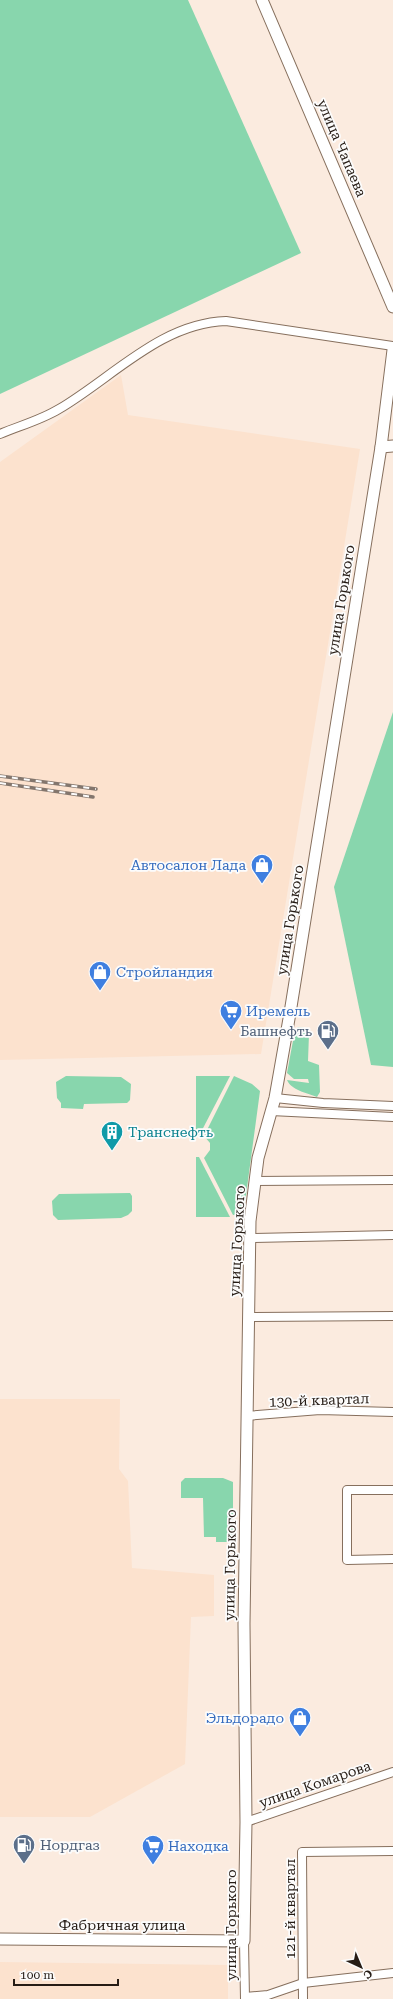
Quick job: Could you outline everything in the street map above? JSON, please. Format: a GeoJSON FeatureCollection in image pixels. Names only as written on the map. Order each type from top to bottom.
{"type":"FeatureCollection","features":[{"type":"Feature","properties":{"kind":"main road","name":"улица Чапаева"},"geometry":{"type":"LineString","coordinates":[[262,0],[393,307]]}},
{"type":"Feature","properties":{"kind":"main road","name":"улица Горького"},"geometry":{"type":"LineString","coordinates":[[244,1941],[246,1822],[244,1624],[246,1416],[250,1238],[254,1181],[275,1098],[292,998],[381,447],[393,350]]}},
{"type":"Feature","properties":{"kind":"main road"},"geometry":{"type":"LineString","coordinates":[[381,447],[393,446]]}},
{"type":"Feature","properties":{"kind":"main road","name":"Фабричная улица"},"geometry":{"type":"LineString","coordinates":[[0,1939],[244,1941]]}},
{"type":"Feature","properties":{"kind":"street"},"geometry":{"type":"LineString","coordinates":[[0,434],[58,410],[145,351],[169,337],[192,327],[209,322],[226,321],[393,346]]}},
{"type":"Feature","properties":{"kind":"street"},"geometry":{"type":"LineString","coordinates":[[275,1098],[323,1103],[393,1106]]}},
{"type":"Feature","properties":{"kind":"street"},"geometry":{"type":"LineString","coordinates":[[271,1111],[393,1117]]}},
{"type":"Feature","properties":{"kind":"street"},"geometry":{"type":"LineString","coordinates":[[254,1181],[393,1180]]}},
{"type":"Feature","properties":{"kind":"street"},"geometry":{"type":"LineString","coordinates":[[250,1238],[393,1235]]}},
{"type":"Feature","properties":{"kind":"street"},"geometry":{"type":"LineString","coordinates":[[248,1317],[393,1316]]}},
{"type":"Feature","properties":{"kind":"street","name":"130-й квартал"},"geometry":{"type":"LineString","coordinates":[[246,1416],[320,1410],[393,1412]]}},
{"type":"Feature","properties":{"kind":"street"},"geometry":{"type":"LineString","coordinates":[[393,1490],[347,1490],[348,1560],[393,1559]]}},
{"type":"Feature","properties":{"kind":"street","name":"улица Комарова"},"geometry":{"type":"LineString","coordinates":[[246,1822],[393,1772]]}},
{"type":"Feature","properties":{"kind":"street","name":"121-й квартал"},"geometry":{"type":"LineString","coordinates":[[303,1999],[302,1852],[393,1851]]}},
{"type":"Feature","properties":{"kind":"street","name":"улица Горького"},"geometry":{"type":"LineString","coordinates":[[244,1941],[245,1998]]}},
{"type":"Feature","properties":{"kind":"street"},"geometry":{"type":"LineString","coordinates":[[245,1998],[268,1995],[303,1983],[393,1973]]}},
{"type":"Feature","properties":{"kind":"shaded area"},"geometry":{"type":"Polygon","coordinates":[[[121,375],[128,415],[360,449],[261,1054],[0,1060],[0,462],[121,375]]]}},
{"type":"Feature","properties":{"kind":"shaded area"},"geometry":{"type":"Polygon","coordinates":[[[0,1399],[120,1399],[119,1469],[128,1481],[132,1568],[214,1575],[214,1616],[191,1617],[185,1764],[90,1817],[0,1817],[0,1399]]]}},
{"type":"Feature","properties":{"kind":"shaded area"},"geometry":{"type":"Polygon","coordinates":[[[0,1962],[228,1965],[228,1999],[0,1999],[0,1962]]]}},
{"type":"Feature","properties":{"kind":"green space"},"geometry":{"type":"Polygon","coordinates":[[[0,0],[188,0],[301,253],[0,394],[0,0]]]}},
{"type":"Feature","properties":{"kind":"green space"},"geometry":{"type":"Polygon","coordinates":[[[393,712],[393,1067],[371,1065],[334,887],[393,712]]]}},
{"type":"Feature","properties":{"kind":"green space"},"geometry":{"type":"Polygon","coordinates":[[[298,1027],[304,1028],[309,1034],[308,1061],[319,1065],[320,1092],[317,1097],[296,1089],[287,1080],[309,1083],[308,1079],[294,1079],[287,1073],[295,1030],[298,1027]]]}},
{"type":"Feature","properties":{"kind":"green space"},"geometry":{"type":"Polygon","coordinates":[[[66,1076],[121,1077],[131,1084],[130,1100],[127,1103],[84,1104],[83,1109],[61,1108],[61,1103],[57,1098],[56,1082],[66,1076]]]}},
{"type":"Feature","properties":{"kind":"green space"},"geometry":{"type":"Polygon","coordinates":[[[196,1076],[230,1076],[199,1136],[196,1135],[196,1076]]]}},
{"type":"Feature","properties":{"kind":"green space"},"geometry":{"type":"Polygon","coordinates":[[[234,1076],[252,1084],[260,1091],[244,1210],[240,1214],[233,1215],[204,1158],[210,1150],[210,1143],[204,1136],[234,1076]]]}},
{"type":"Feature","properties":{"kind":"green space"},"geometry":{"type":"Polygon","coordinates":[[[196,1157],[199,1157],[230,1217],[196,1217],[196,1157]]]}},
{"type":"Feature","properties":{"kind":"green space"},"geometry":{"type":"Polygon","coordinates":[[[130,1193],[132,1196],[132,1211],[128,1215],[121,1218],[58,1220],[53,1215],[52,1201],[59,1194],[130,1193]]]}},
{"type":"Feature","properties":{"kind":"green space"},"geometry":{"type":"Polygon","coordinates":[[[185,1478],[223,1478],[233,1482],[233,1542],[216,1542],[216,1537],[204,1537],[203,1498],[181,1498],[181,1482],[185,1478]]]}},
{"type":"Feature","properties":{"kind":"railway"},"geometry":{"type":"LineString","coordinates":[[0,776],[96,789]]}},
{"type":"Feature","properties":{"kind":"railway"},"geometry":{"type":"LineString","coordinates":[[0,783],[93,797]]}},
{"type":"Feature","properties":{"kind":"place","name":"Автосалон Лада"},"geometry":{"type":"Point","coordinates":[262,884]}},
{"type":"Feature","properties":{"kind":"place","name":"Стройландия"},"geometry":{"type":"Point","coordinates":[100,992]}},
{"type":"Feature","properties":{"kind":"place","name":"Иремель"},"geometry":{"type":"Point","coordinates":[231,1030]}},
{"type":"Feature","properties":{"kind":"place","name":"Башнефть"},"geometry":{"type":"Point","coordinates":[328,1050]}},
{"type":"Feature","properties":{"kind":"place","name":"Транснефть"},"geometry":{"type":"Point","coordinates":[112,1152]}},
{"type":"Feature","properties":{"kind":"place","name":"Эльдорадо"},"geometry":{"type":"Point","coordinates":[300,1738]}},
{"type":"Feature","properties":{"kind":"place","name":"Нордгаз"},"geometry":{"type":"Point","coordinates":[24,1864]}},
{"type":"Feature","properties":{"kind":"place","name":"Находка"},"geometry":{"type":"Point","coordinates":[153,1866]}}]}
